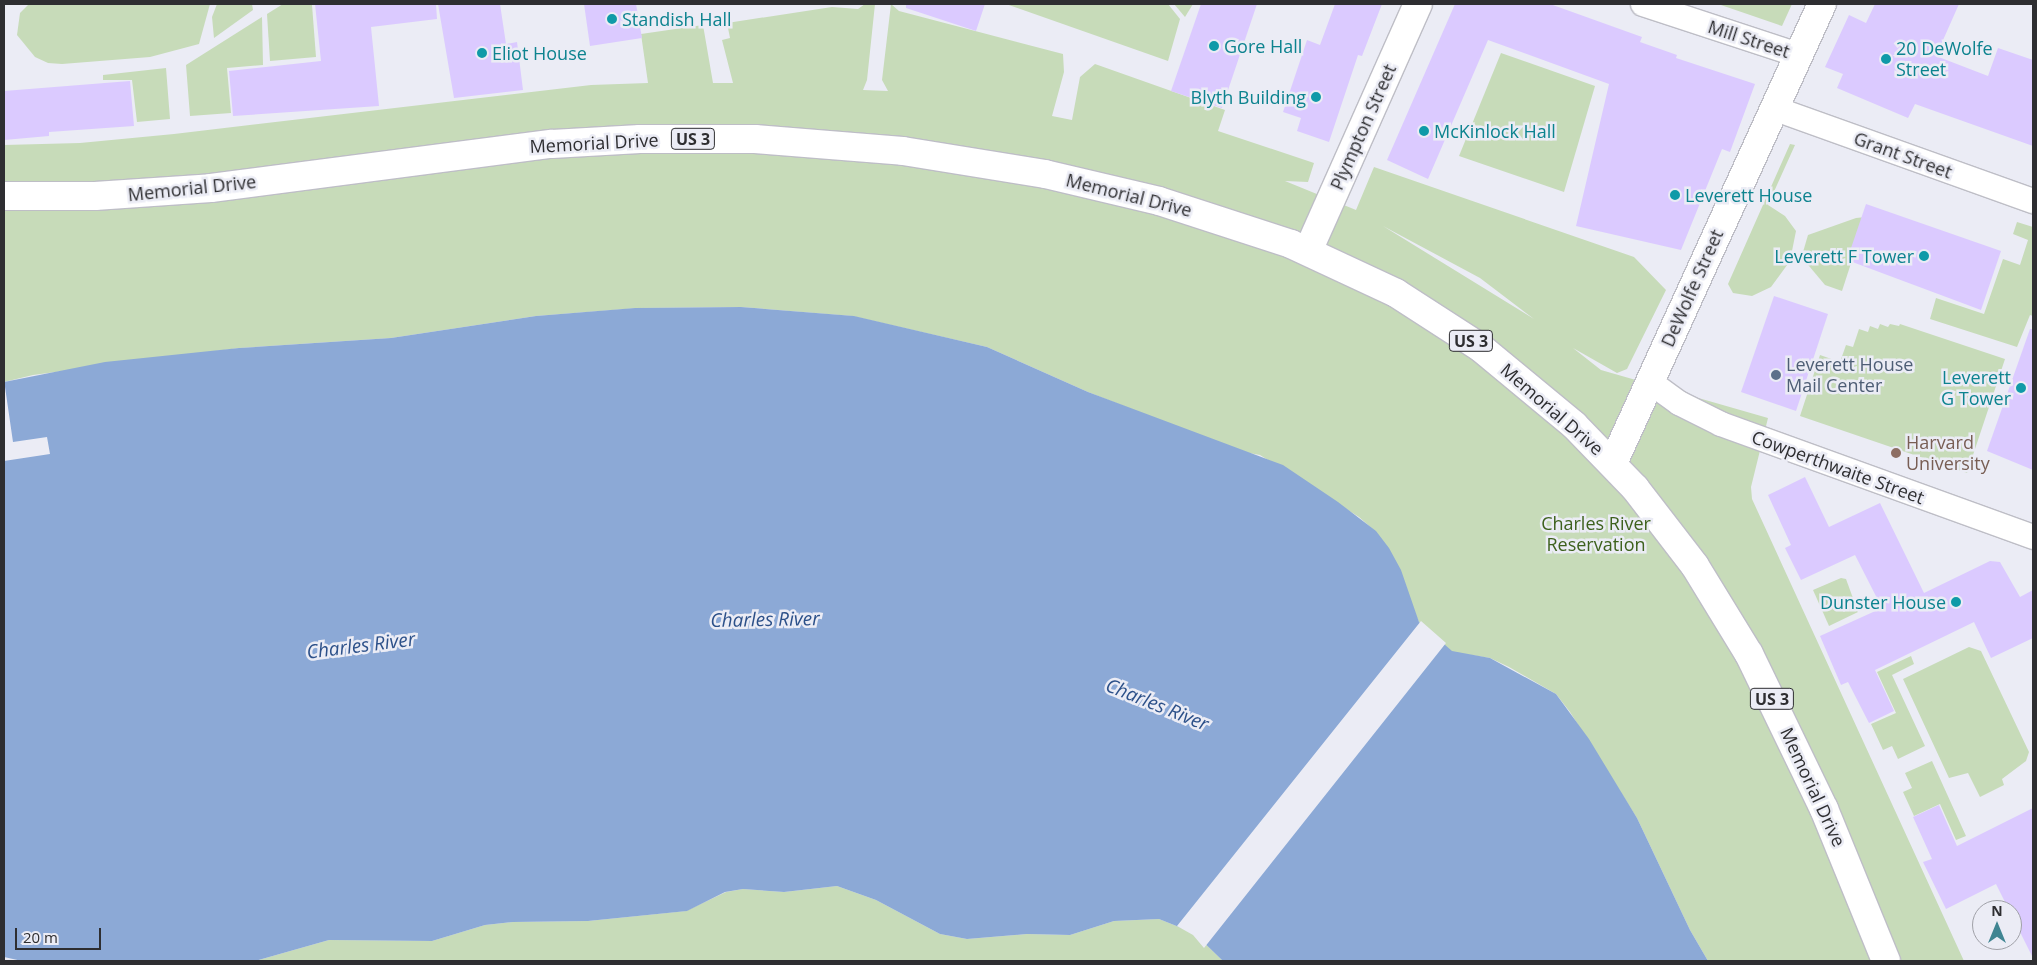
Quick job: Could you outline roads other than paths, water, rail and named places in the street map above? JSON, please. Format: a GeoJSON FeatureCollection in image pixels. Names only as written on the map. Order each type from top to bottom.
{"type":"FeatureCollection","features":[{"type":"Feature","properties":{"kind":"main road","name":"Plympton Street"},"geometry":{"type":"LineString","coordinates":[[1308,251],[1418,4]]}},
{"type":"Feature","properties":{"kind":"main road","name":"DeWolfe Street"},"geometry":{"type":"LineString","coordinates":[[1613,463],[1772,108],[1822,4]]}},
{"type":"Feature","properties":{"kind":"main road","name":"Memorial Drive"},"geometry":{"type":"LineString","coordinates":[[4,196],[150,194],[552,144],[640,139],[755,139],[903,151],[1045,174],[1206,214],[1308,251],[1396,293],[1481,348],[1540,395],[1613,463],[1695,566],[1741,640],[1824,809],[1886,961]]}},
{"type":"Feature","properties":{"kind":"street","name":"Mill Street"},"geometry":{"type":"LineString","coordinates":[[1643,4],[1798,55]]}},
{"type":"Feature","properties":{"kind":"street","name":"Grant Street"},"geometry":{"type":"LineString","coordinates":[[1772,108],[2033,201]]}},
{"type":"Feature","properties":{"kind":"street","name":"Cowperthwaite Street"},"geometry":{"type":"LineString","coordinates":[[1650,382],[1679,403],[1721,424],[2033,537]]}},
{"type":"Feature","properties":{"kind":"water","name":"Charles River"},"geometry":{"type":"Polygon","coordinates":[[[741,307],[854,316],[987,347],[1088,392],[1283,465],[1338,502],[1376,531],[1389,548],[1401,570],[1419,622],[1452,651],[1490,658],[1556,694],[1589,739],[1637,818],[1690,930],[1708,961],[1223,961],[1194,933],[1159,919],[1114,921],[1070,935],[1027,934],[967,939],[940,934],[876,900],[837,886],[784,892],[743,889],[725,892],[687,911],[588,921],[513,922],[485,925],[432,941],[329,940],[255,961],[22,961],[4,957],[4,382],[105,362],[239,348],[391,338],[536,316],[635,308],[741,307]]]}},
{"type":"Feature","properties":{"kind":"place","name":"Standish Hall"},"geometry":{"type":"Point","coordinates":[612,19]}},
{"type":"Feature","properties":{"kind":"place","name":"Gore Hall"},"geometry":{"type":"Point","coordinates":[1214,46]}},
{"type":"Feature","properties":{"kind":"place","name":"Eliot House"},"geometry":{"type":"Point","coordinates":[482,53]}},
{"type":"Feature","properties":{"kind":"place","name":"20 DeWolfe Street"},"geometry":{"type":"Point","coordinates":[1886,59]}},
{"type":"Feature","properties":{"kind":"place","name":"Blyth Building"},"geometry":{"type":"Point","coordinates":[1316,97]}},
{"type":"Feature","properties":{"kind":"place","name":"McKinlock Hall"},"geometry":{"type":"Point","coordinates":[1424,131]}},
{"type":"Feature","properties":{"kind":"place","name":"Leverett House"},"geometry":{"type":"Point","coordinates":[1675,195]}},
{"type":"Feature","properties":{"kind":"place","name":"Leverett F Tower"},"geometry":{"type":"Point","coordinates":[1924,256]}},
{"type":"Feature","properties":{"kind":"place","name":"Leverett House Mail Center"},"geometry":{"type":"Point","coordinates":[1776,375]}},
{"type":"Feature","properties":{"kind":"place","name":"Leverett G Tower"},"geometry":{"type":"Point","coordinates":[2021,388]}},
{"type":"Feature","properties":{"kind":"place","name":"Harvard University"},"geometry":{"type":"Point","coordinates":[1896,453]}},
{"type":"Feature","properties":{"kind":"place","name":"Dunster House"},"geometry":{"type":"Point","coordinates":[1956,602]}},
{"type":"Feature","properties":{"kind":"park label","name":"Charles River Reservation"},"geometry":{"type":"Point","coordinates":[1596,534]}}]}
